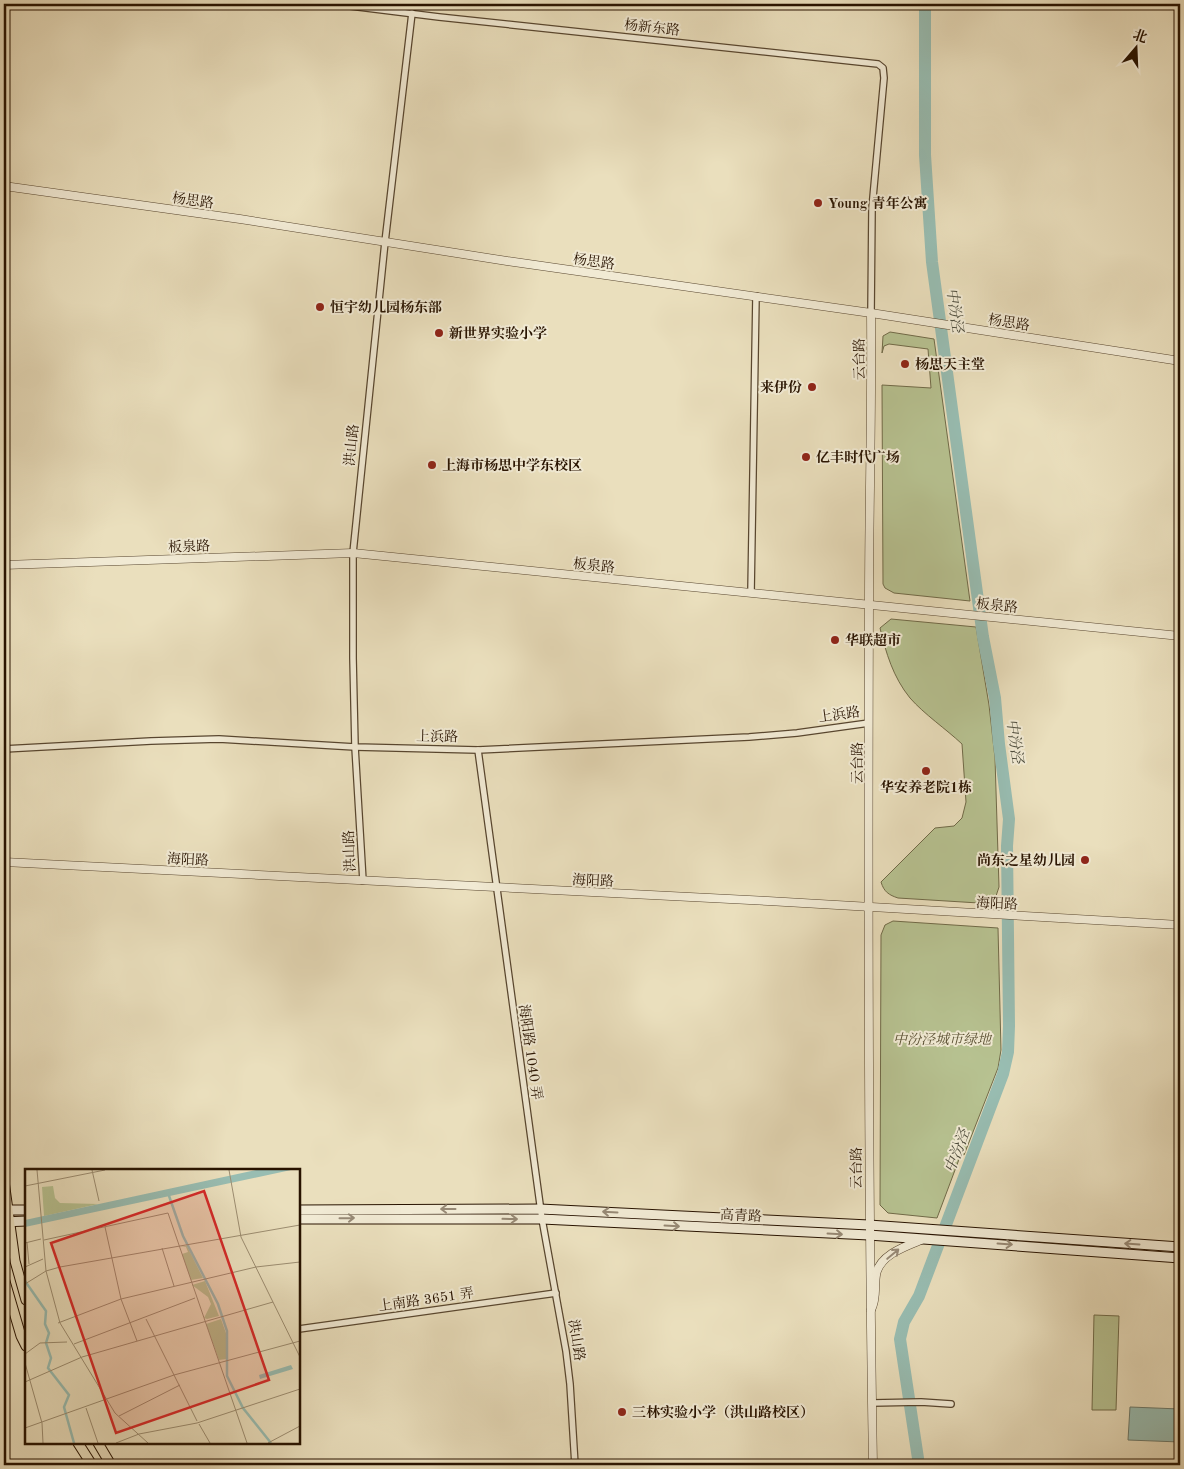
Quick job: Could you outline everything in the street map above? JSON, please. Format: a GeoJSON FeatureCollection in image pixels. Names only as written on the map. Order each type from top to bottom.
{"type":"FeatureCollection","features":[{"type":"Feature","properties":{"kind":"main road"},"geometry":{"type":"LineString","coordinates":[[4,1181],[6,1222],[25,1296]]}},
{"type":"Feature","properties":{"kind":"main road","name":"高青路"},"geometry":{"type":"LineString","coordinates":[[300,1210],[540,1209],[869,1225],[933,1229],[957,1236],[1180,1258]]}},
{"type":"Feature","properties":{"kind":"main road"},"geometry":{"type":"LineString","coordinates":[[6,1210],[25,1210]]}},
{"type":"Feature","properties":{"kind":"main road","name":"高青路"},"geometry":{"type":"LineString","coordinates":[[300,1218],[542,1220],[927,1239],[957,1236],[1180,1247]]}},
{"type":"Feature","properties":{"kind":"main road"},"geometry":{"type":"LineString","coordinates":[[6,1222],[25,1222]]}},
{"type":"Feature","properties":{"kind":"main road"},"geometry":{"type":"LineString","coordinates":[[4,1278],[25,1344]]}},
{"type":"Feature","properties":{"kind":"main road"},"geometry":{"type":"LineString","coordinates":[[79,1444],[92,1465]]}},
{"type":"Feature","properties":{"kind":"main road"},"geometry":{"type":"LineString","coordinates":[[99,1444],[112,1465]]}},
{"type":"Feature","properties":{"kind":"street","name":"杨新东路"},"geometry":{"type":"LineString","coordinates":[[334,4],[878,64]]}},
{"type":"Feature","properties":{"kind":"street","name":"洪山路"},"geometry":{"type":"LineString","coordinates":[[363,882],[355,747],[353,553],[385,242],[412,13]]}},
{"type":"Feature","properties":{"kind":"street","name":"云台路"},"geometry":{"type":"LineString","coordinates":[[873,1465],[869,1235],[868,908],[872,409],[870,313],[872,208],[884,78],[883,68],[878,64]]}},
{"type":"Feature","properties":{"kind":"street","name":"杨思路"},"geometry":{"type":"LineString","coordinates":[[4,186],[240,219],[1180,361]]}},
{"type":"Feature","properties":{"kind":"street"},"geometry":{"type":"LineString","coordinates":[[751,592],[756,296]]}},
{"type":"Feature","properties":{"kind":"street","name":"板泉路"},"geometry":{"type":"LineString","coordinates":[[4,565],[353,553],[1180,636]]}},
{"type":"Feature","properties":{"kind":"street","name":"上浜路"},"geometry":{"type":"LineString","coordinates":[[4,749],[218,739],[355,747],[478,750],[671,742],[797,733],[870,723]]}},
{"type":"Feature","properties":{"kind":"street","name":"海阳路 1040 弄"},"geometry":{"type":"LineString","coordinates":[[478,750],[542,1220]]}},
{"type":"Feature","properties":{"kind":"street","name":"海阳路"},"geometry":{"type":"LineString","coordinates":[[4,862],[363,882],[768,901],[1180,925]]}},
{"type":"Feature","properties":{"kind":"street","name":"洪山路"},"geometry":{"type":"LineString","coordinates":[[542,1220],[568,1367],[574,1465]]}},
{"type":"Feature","properties":{"kind":"street"},"geometry":{"type":"LineString","coordinates":[[870,1312],[876,1301],[876,1275],[879,1267],[896,1250],[927,1239]]}},
{"type":"Feature","properties":{"kind":"street","name":"上南路 3651 弄"},"geometry":{"type":"LineString","coordinates":[[300,1329],[556,1293]]}},
{"type":"Feature","properties":{"kind":"street"},"geometry":{"type":"LineString","coordinates":[[872,1403],[920,1402],[951,1404]]}},
{"type":"Feature","properties":{"kind":"green space"},"geometry":{"type":"Polygon","coordinates":[[[890,332],[934,339],[970,601],[894,593],[885,588],[883,584],[882,385],[931,388],[928,349],[889,344],[884,346],[882,353],[883,336],[890,332]]]}},
{"type":"Feature","properties":{"kind":"green space"},"geometry":{"type":"Polygon","coordinates":[[[891,619],[976,627],[989,705],[995,758],[999,887],[995,904],[898,898],[887,893],[882,885],[881,882],[935,828],[954,826],[962,818],[966,802],[962,744],[928,716],[910,698],[899,682],[888,656],[880,628],[891,619]]]}},
{"type":"Feature","properties":{"kind":"green space","name":"中汾泾城市绿地"},"geometry":{"type":"Polygon","coordinates":[[[893,921],[998,928],[1001,1050],[998,1068],[964,1155],[961,1154],[937,1218],[888,1213],[880,1205],[881,935],[885,925],[893,921]]]}},
{"type":"Feature","properties":{"kind":"green space"},"geometry":{"type":"Polygon","coordinates":[[[1094,1315],[1119,1316],[1116,1410],[1092,1410],[1094,1315]]]}},
{"type":"Feature","properties":{"kind":"water"},"geometry":{"type":"Polygon","coordinates":[[[1130,1407],[1180,1409],[1180,1442],[1128,1440],[1130,1407]]]}},
{"type":"Feature","properties":{"kind":"waterway","name":"中汾泾"},"geometry":{"type":"LineString","coordinates":[[919,1465],[900,1339],[904,1322],[919,1296],[1003,1074],[1008,1052],[1009,1026],[1007,846],[1009,819],[995,698],[983,637],[932,262],[925,155],[925,4]]}},
{"type":"Feature","properties":{"kind":"place","name":"Young 青年公寓"},"geometry":{"type":"Point","coordinates":[818,203]}},
{"type":"Feature","properties":{"kind":"place","name":"恒宇幼儿园杨东部"},"geometry":{"type":"Point","coordinates":[320,307]}},
{"type":"Feature","properties":{"kind":"place","name":"新世界实验小学"},"geometry":{"type":"Point","coordinates":[439,333]}},
{"type":"Feature","properties":{"kind":"place","name":"杨思天主堂"},"geometry":{"type":"Point","coordinates":[905,364]}},
{"type":"Feature","properties":{"kind":"place","name":"来伊份"},"geometry":{"type":"Point","coordinates":[812,387]}},
{"type":"Feature","properties":{"kind":"place","name":"亿丰时代广场"},"geometry":{"type":"Point","coordinates":[806,457]}},
{"type":"Feature","properties":{"kind":"place","name":"上海市杨思中学东校区"},"geometry":{"type":"Point","coordinates":[432,465]}},
{"type":"Feature","properties":{"kind":"place","name":"华联超市"},"geometry":{"type":"Point","coordinates":[835,640]}},
{"type":"Feature","properties":{"kind":"place","name":"华安养老院1栋"},"geometry":{"type":"Point","coordinates":[926,771]}},
{"type":"Feature","properties":{"kind":"place","name":"尚东之星幼儿园"},"geometry":{"type":"Point","coordinates":[1085,860]}},
{"type":"Feature","properties":{"kind":"place","name":"三林实验小学（洪山路校区）"},"geometry":{"type":"Point","coordinates":[622,1412]}}]}
